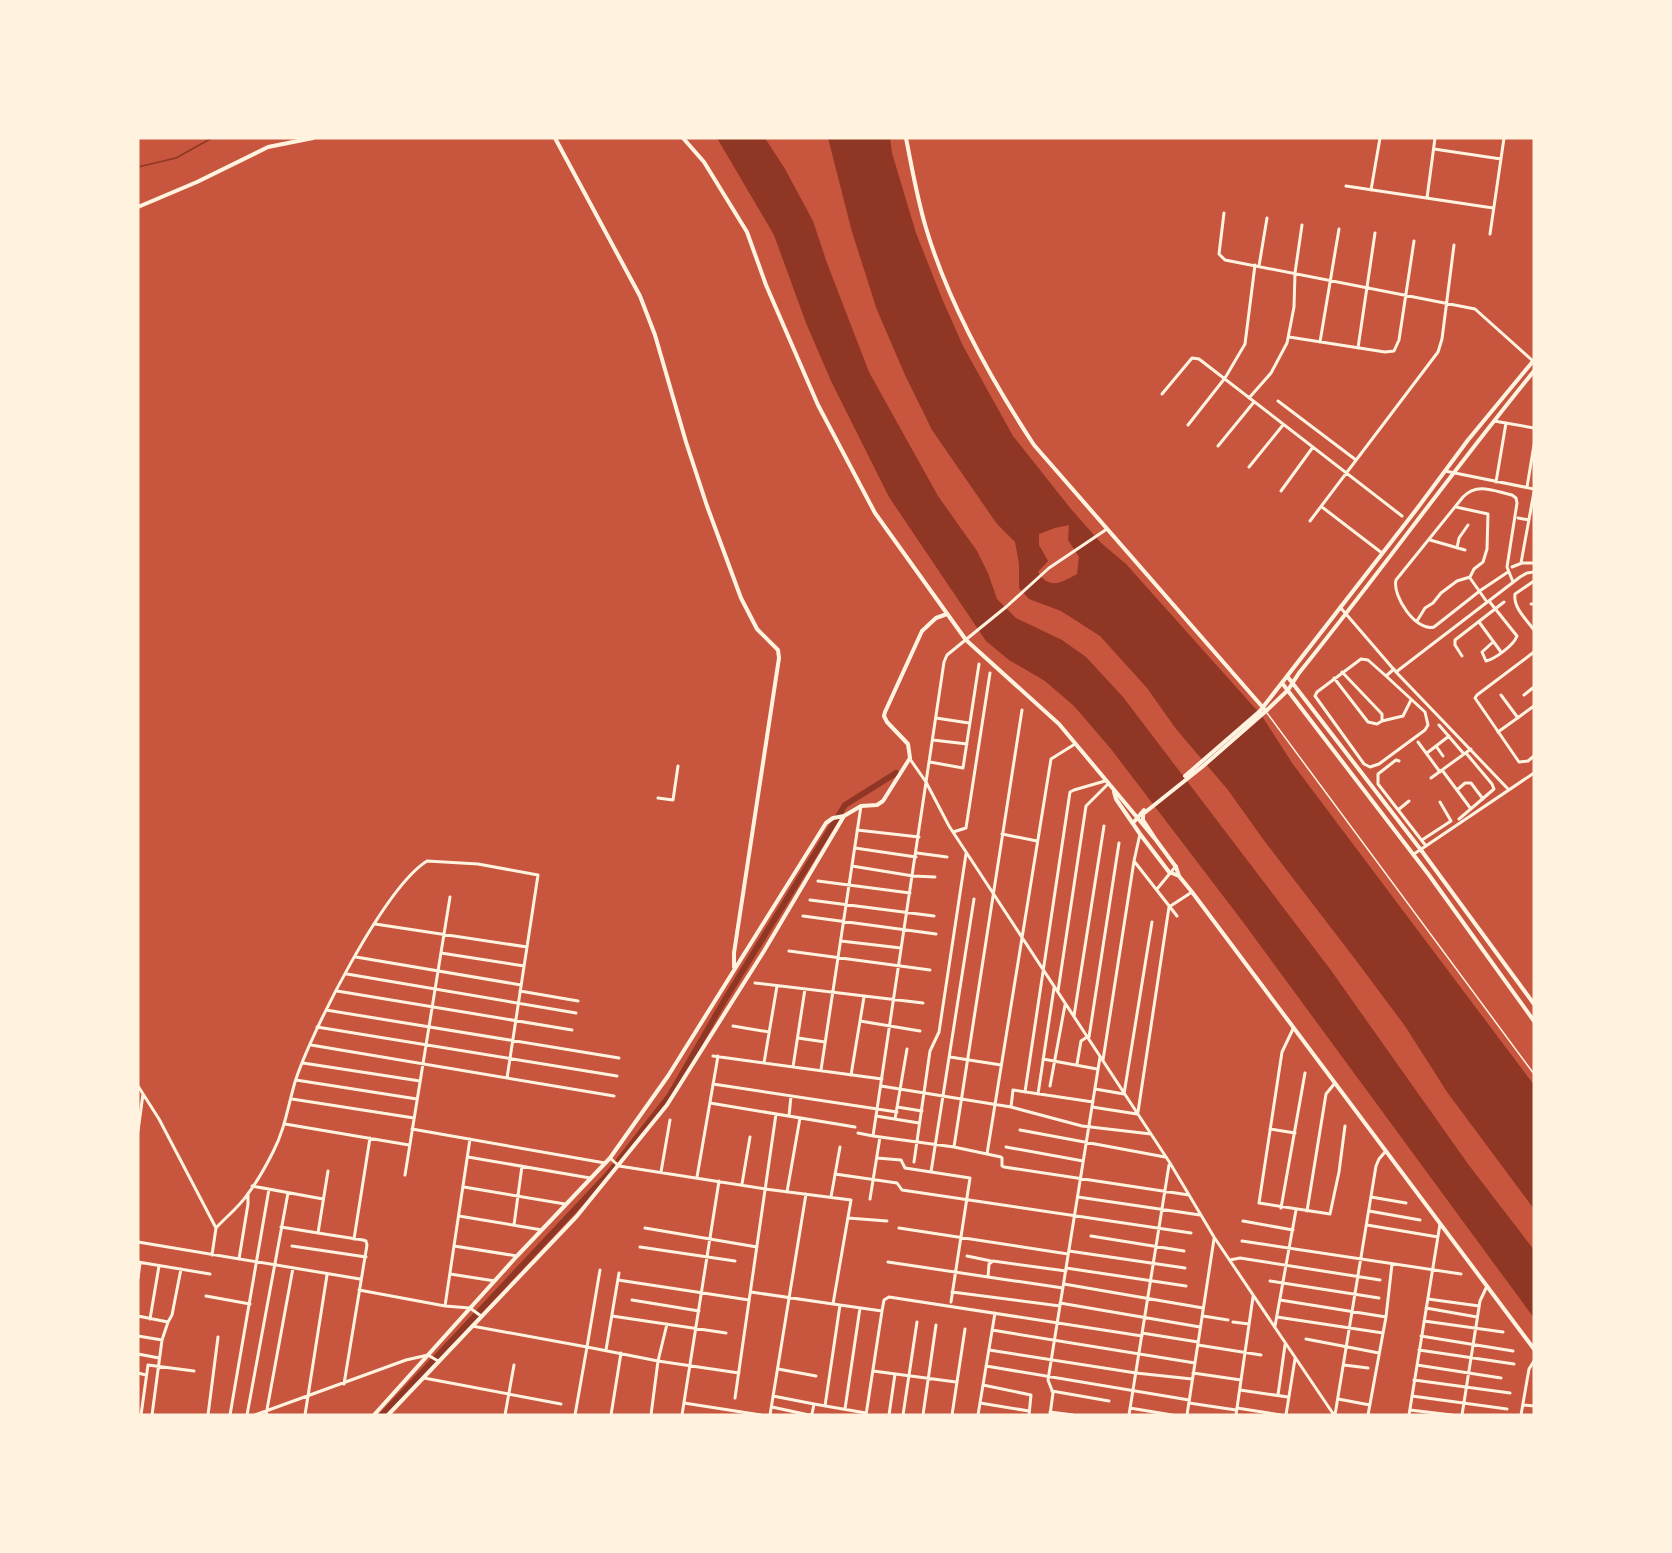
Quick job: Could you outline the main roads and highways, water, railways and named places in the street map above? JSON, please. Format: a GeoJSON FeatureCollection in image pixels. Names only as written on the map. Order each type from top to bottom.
{"type":"FeatureCollection","features":[{"type":"Feature","properties":{"kind":"waterway"},"geometry":{"type":"LineString","coordinates":[[138,167],[176,158],[212,138]]}},
{"type":"Feature","properties":{"kind":"waterway"},"geometry":{"type":"LineString","coordinates":[[382,1415],[609,1173],[670,1095],[724,1001],[845,805],[896,773]]}}]}
